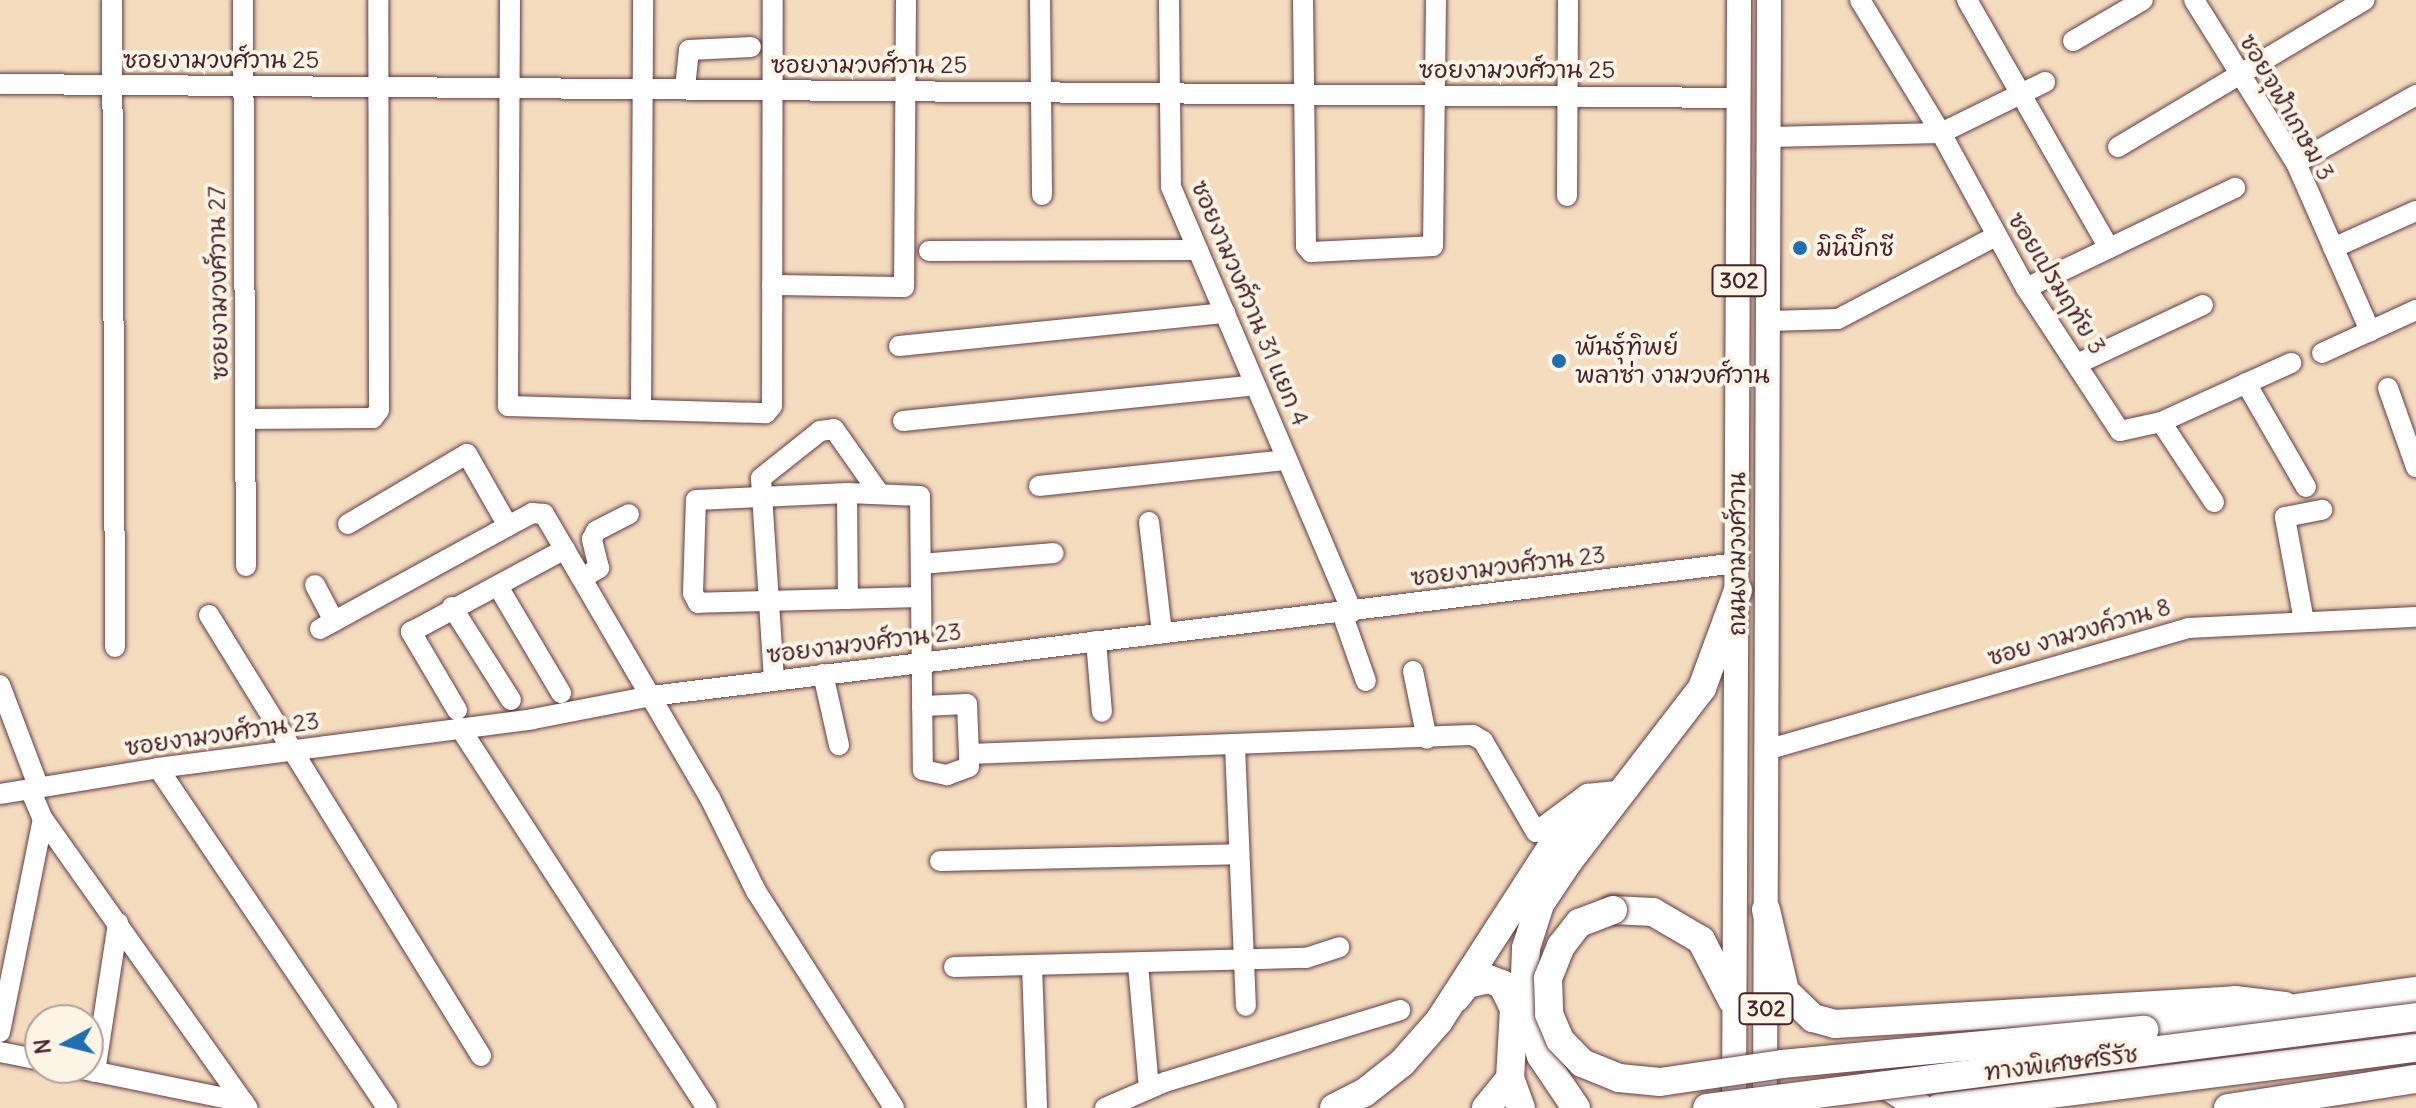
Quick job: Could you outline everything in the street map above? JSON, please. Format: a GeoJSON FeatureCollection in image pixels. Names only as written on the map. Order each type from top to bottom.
{"type":"FeatureCollection","features":[{"type":"Feature","properties":{"kind":"highway"},"geometry":{"type":"LineString","coordinates":[[1576,1108],[1541,1056],[1524,1003],[1526,948],[1540,904],[1669,735],[1713,667],[1738,577]]}},
{"type":"Feature","properties":{"kind":"highway"},"geometry":{"type":"LineString","coordinates":[[1439,1021],[1553,845],[1614,791],[1669,735]]}},
{"type":"Feature","properties":{"kind":"highway"},"geometry":{"type":"LineString","coordinates":[[1732,1000],[1701,940],[1653,912],[1613,910],[1579,923],[1561,946],[1548,978],[1548,1002],[1560,1040],[1582,1063],[1619,1078],[1660,1082],[1812,1061],[2235,1020],[2285,1006],[2416,991]]}},
{"type":"Feature","properties":{"kind":"highway"},"geometry":{"type":"LineString","coordinates":[[1766,910],[1785,991],[1813,1018],[1835,1024],[2235,1000],[2285,1006]]}},
{"type":"Feature","properties":{"kind":"highway"},"geometry":{"type":"LineString","coordinates":[[1334,1108],[1364,1093],[1402,1063],[1467,984],[1488,979],[1502,984],[1514,1009],[1516,1044],[1510,1078],[1486,1108]]}},
{"type":"Feature","properties":{"kind":"highway","name":"ทางพิเศษศรีรัช"},"geometry":{"type":"LineString","coordinates":[[1707,1108],[2416,1017]]}},
{"type":"Feature","properties":{"kind":"highway","name":"ทางพิเศษศรีรัช"},"geometry":{"type":"LineString","coordinates":[[1939,1108],[2416,1048]]}},
{"type":"Feature","properties":{"kind":"highway"},"geometry":{"type":"LineString","coordinates":[[1766,1108],[1800,1085],[1868,1075],[1891,1083],[1921,1108]]}},
{"type":"Feature","properties":{"kind":"highway"},"geometry":{"type":"LineString","coordinates":[[2082,1108],[2211,1076]]}},
{"type":"Feature","properties":{"kind":"highway"},"geometry":{"type":"LineString","coordinates":[[1510,1078],[1521,1108]]}},
{"type":"Feature","properties":{"kind":"highway"},"geometry":{"type":"LineString","coordinates":[[2228,1108],[2416,1079]]}},
{"type":"Feature","properties":{"kind":"main road","name":"ถนนงามวงศ์วาน"},"geometry":{"type":"LineString","coordinates":[[1734,1108],[1732,1000],[1738,577],[1739,0]]}},
{"type":"Feature","properties":{"kind":"main road","name":"ถนนงามวงศ์วาน"},"geometry":{"type":"LineString","coordinates":[[1766,1108],[1769,0]]}},
{"type":"Feature","properties":{"kind":"street"},"geometry":{"type":"LineString","coordinates":[[112,0],[115,647]]}},
{"type":"Feature","properties":{"kind":"street","name":"ซอยงามวงศ์วาน 27"},"geometry":{"type":"LineString","coordinates":[[243,0],[246,566]]}},
{"type":"Feature","properties":{"kind":"street"},"geometry":{"type":"LineString","coordinates":[[246,419],[377,416],[378,0]]}},
{"type":"Feature","properties":{"kind":"street"},"geometry":{"type":"LineString","coordinates":[[510,0],[508,406],[770,412],[773,0]]}},
{"type":"Feature","properties":{"kind":"street"},"geometry":{"type":"LineString","coordinates":[[641,410],[643,0]]}},
{"type":"Feature","properties":{"kind":"street"},"geometry":{"type":"LineString","coordinates":[[772,285],[904,287],[906,0]]}},
{"type":"Feature","properties":{"kind":"street"},"geometry":{"type":"LineString","coordinates":[[1040,0],[1042,195]]}},
{"type":"Feature","properties":{"kind":"street","name":"ซอยงามวงศ์วาน 31 แยก 4"},"geometry":{"type":"LineString","coordinates":[[1169,0],[1171,187],[1287,460],[1347,612],[1366,681]]}},
{"type":"Feature","properties":{"kind":"street"},"geometry":{"type":"LineString","coordinates":[[1303,0],[1301,94],[1306,246],[1311,252],[1431,249],[1436,0]]}},
{"type":"Feature","properties":{"kind":"street"},"geometry":{"type":"LineString","coordinates":[[1567,196],[1568,0]]}},
{"type":"Feature","properties":{"kind":"street","name":"ซอยเปรมฤทัย 3"},"geometry":{"type":"LineString","coordinates":[[1860,0],[1941,133],[2026,288],[2120,431],[2161,422],[2291,363]]}},
{"type":"Feature","properties":{"kind":"street"},"geometry":{"type":"LineString","coordinates":[[1967,0],[2109,248]]}},
{"type":"Feature","properties":{"kind":"street"},"geometry":{"type":"LineString","coordinates":[[2073,41],[2143,0]]}},
{"type":"Feature","properties":{"kind":"street","name":"ซอยจุฬาเกษม 3"},"geometry":{"type":"LineString","coordinates":[[2194,0],[2296,163],[2370,331]]}},
{"type":"Feature","properties":{"kind":"street"},"geometry":{"type":"LineString","coordinates":[[2118,147],[2338,7],[2365,0]]}},
{"type":"Feature","properties":{"kind":"street"},"geometry":{"type":"LineString","coordinates":[[685,88],[689,50],[751,47]]}},
{"type":"Feature","properties":{"kind":"street"},"geometry":{"type":"LineString","coordinates":[[1769,137],[1941,133],[2045,82]]}},
{"type":"Feature","properties":{"kind":"street","name":"ซอยงามวงศ์วาน 25"},"geometry":{"type":"LineString","coordinates":[[0,84],[1738,98]]}},
{"type":"Feature","properties":{"kind":"street"},"geometry":{"type":"LineString","coordinates":[[2296,163],[2416,95]]}},
{"type":"Feature","properties":{"kind":"street"},"geometry":{"type":"LineString","coordinates":[[2026,288],[2235,188]]}},
{"type":"Feature","properties":{"kind":"street"},"geometry":{"type":"LineString","coordinates":[[2333,248],[2416,211]]}},
{"type":"Feature","properties":{"kind":"street"},"geometry":{"type":"LineString","coordinates":[[1769,321],[1838,319],[1996,236]]}},
{"type":"Feature","properties":{"kind":"street"},"geometry":{"type":"LineString","coordinates":[[929,251],[1198,250]]}},
{"type":"Feature","properties":{"kind":"street"},"geometry":{"type":"LineString","coordinates":[[2077,364],[2203,305]]}},
{"type":"Feature","properties":{"kind":"street"},"geometry":{"type":"LineString","coordinates":[[2322,353],[2416,310]]}},
{"type":"Feature","properties":{"kind":"street"},"geometry":{"type":"LineString","coordinates":[[899,346],[1225,313]]}},
{"type":"Feature","properties":{"kind":"street"},"geometry":{"type":"LineString","coordinates":[[2246,383],[2306,487]]}},
{"type":"Feature","properties":{"kind":"street"},"geometry":{"type":"LineString","coordinates":[[903,421],[1255,385]]}},
{"type":"Feature","properties":{"kind":"street"},"geometry":{"type":"LineString","coordinates":[[2388,388],[2416,467]]}},
{"type":"Feature","properties":{"kind":"street"},"geometry":{"type":"LineString","coordinates":[[2161,422],[2214,502]]}},
{"type":"Feature","properties":{"kind":"street"},"geometry":{"type":"LineString","coordinates":[[774,680],[765,495],[761,478],[820,431],[834,429],[879,493]]}},
{"type":"Feature","properties":{"kind":"street"},"geometry":{"type":"LineString","coordinates":[[348,524],[467,454],[508,526]]}},
{"type":"Feature","properties":{"kind":"street"},"geometry":{"type":"LineString","coordinates":[[1039,486],[1287,460]]}},
{"type":"Feature","properties":{"kind":"street"},"geometry":{"type":"LineString","coordinates":[[847,493],[848,599]]}},
{"type":"Feature","properties":{"kind":"street"},"geometry":{"type":"LineString","coordinates":[[921,597],[698,603],[693,593],[696,500],[847,493],[920,496],[922,661],[922,706],[923,770],[947,775],[969,767],[967,704],[922,706]]}},
{"type":"Feature","properties":{"kind":"street"},"geometry":{"type":"LineString","coordinates":[[2304,621],[2285,517],[2322,510]]}},
{"type":"Feature","properties":{"kind":"street"},"geometry":{"type":"LineString","coordinates":[[315,585],[327,625],[532,513],[544,514],[651,696],[756,891],[894,1108]]}},
{"type":"Feature","properties":{"kind":"street"},"geometry":{"type":"LineString","coordinates":[[582,578],[599,568],[592,539],[596,531],[629,514]]}},
{"type":"Feature","properties":{"kind":"street"},"geometry":{"type":"LineString","coordinates":[[1149,522],[1162,633]]}},
{"type":"Feature","properties":{"kind":"street"},"geometry":{"type":"LineString","coordinates":[[565,549],[499,588],[452,607],[411,632],[458,719],[707,1108]]}},
{"type":"Feature","properties":{"kind":"street"},"geometry":{"type":"LineString","coordinates":[[921,564],[1054,553]]}},
{"type":"Feature","properties":{"kind":"street","name":"ซอยงามวงศ์วาน 23"},"geometry":{"type":"LineString","coordinates":[[0,794],[290,750],[458,719],[922,661],[1347,612],[1738,577]]}},
{"type":"Feature","properties":{"kind":"street"},"geometry":{"type":"LineString","coordinates":[[499,588],[561,693]]}},
{"type":"Feature","properties":{"kind":"street"},"geometry":{"type":"LineString","coordinates":[[452,607],[511,700]]}},
{"type":"Feature","properties":{"kind":"street"},"geometry":{"type":"LineString","coordinates":[[209,615],[481,1056]]}},
{"type":"Feature","properties":{"kind":"street","name":"ซอย งามวงค์วาน 8"},"geometry":{"type":"LineString","coordinates":[[1766,750],[2188,628],[2416,617]]}},
{"type":"Feature","properties":{"kind":"street"},"geometry":{"type":"LineString","coordinates":[[1096,641],[1102,712]]}},
{"type":"Feature","properties":{"kind":"street"},"geometry":{"type":"LineString","coordinates":[[1413,671],[1427,739]]}},
{"type":"Feature","properties":{"kind":"street"},"geometry":{"type":"LineString","coordinates":[[823,674],[839,745]]}},
{"type":"Feature","properties":{"kind":"street"},"geometry":{"type":"LineString","coordinates":[[0,685],[43,819],[246,1105]]}},
{"type":"Feature","properties":{"kind":"street"},"geometry":{"type":"LineString","coordinates":[[969,754],[1479,737],[1536,832],[1587,794],[1614,791]]}},
{"type":"Feature","properties":{"kind":"street"},"geometry":{"type":"LineString","coordinates":[[1235,746],[1246,1006]]}},
{"type":"Feature","properties":{"kind":"street"},"geometry":{"type":"LineString","coordinates":[[158,768],[387,1108]]}},
{"type":"Feature","properties":{"kind":"street"},"geometry":{"type":"LineString","coordinates":[[0,1032],[43,819]]}},
{"type":"Feature","properties":{"kind":"street"},"geometry":{"type":"LineString","coordinates":[[940,861],[1239,854]]}},
{"type":"Feature","properties":{"kind":"street"},"geometry":{"type":"LineString","coordinates":[[100,1004],[118,923]]}},
{"type":"Feature","properties":{"kind":"street"},"geometry":{"type":"LineString","coordinates":[[954,967],[1138,965],[1306,958],[1339,947]]}},
{"type":"Feature","properties":{"kind":"street"},"geometry":{"type":"LineString","coordinates":[[1032,965],[1037,1108]]}},
{"type":"Feature","properties":{"kind":"street"},"geometry":{"type":"LineString","coordinates":[[1138,965],[1149,1089]]}},
{"type":"Feature","properties":{"kind":"street"},"geometry":{"type":"LineString","coordinates":[[1105,1108],[1149,1089],[1400,1010]]}},
{"type":"Feature","properties":{"kind":"street"},"geometry":{"type":"LineString","coordinates":[[0,1052],[24,1057]]}},
{"type":"Feature","properties":{"kind":"street"},"geometry":{"type":"LineString","coordinates":[[104,1074],[246,1105]]}},
{"type":"Feature","properties":{"kind":"place","name":"มินิบิ๊กซี"},"geometry":{"type":"Point","coordinates":[1800,248]}},
{"type":"Feature","properties":{"kind":"place","name":"พันธุ์ทิพย์ พลาซ่า งามวงศ์วาน"},"geometry":{"type":"Point","coordinates":[1559,361]}}]}
